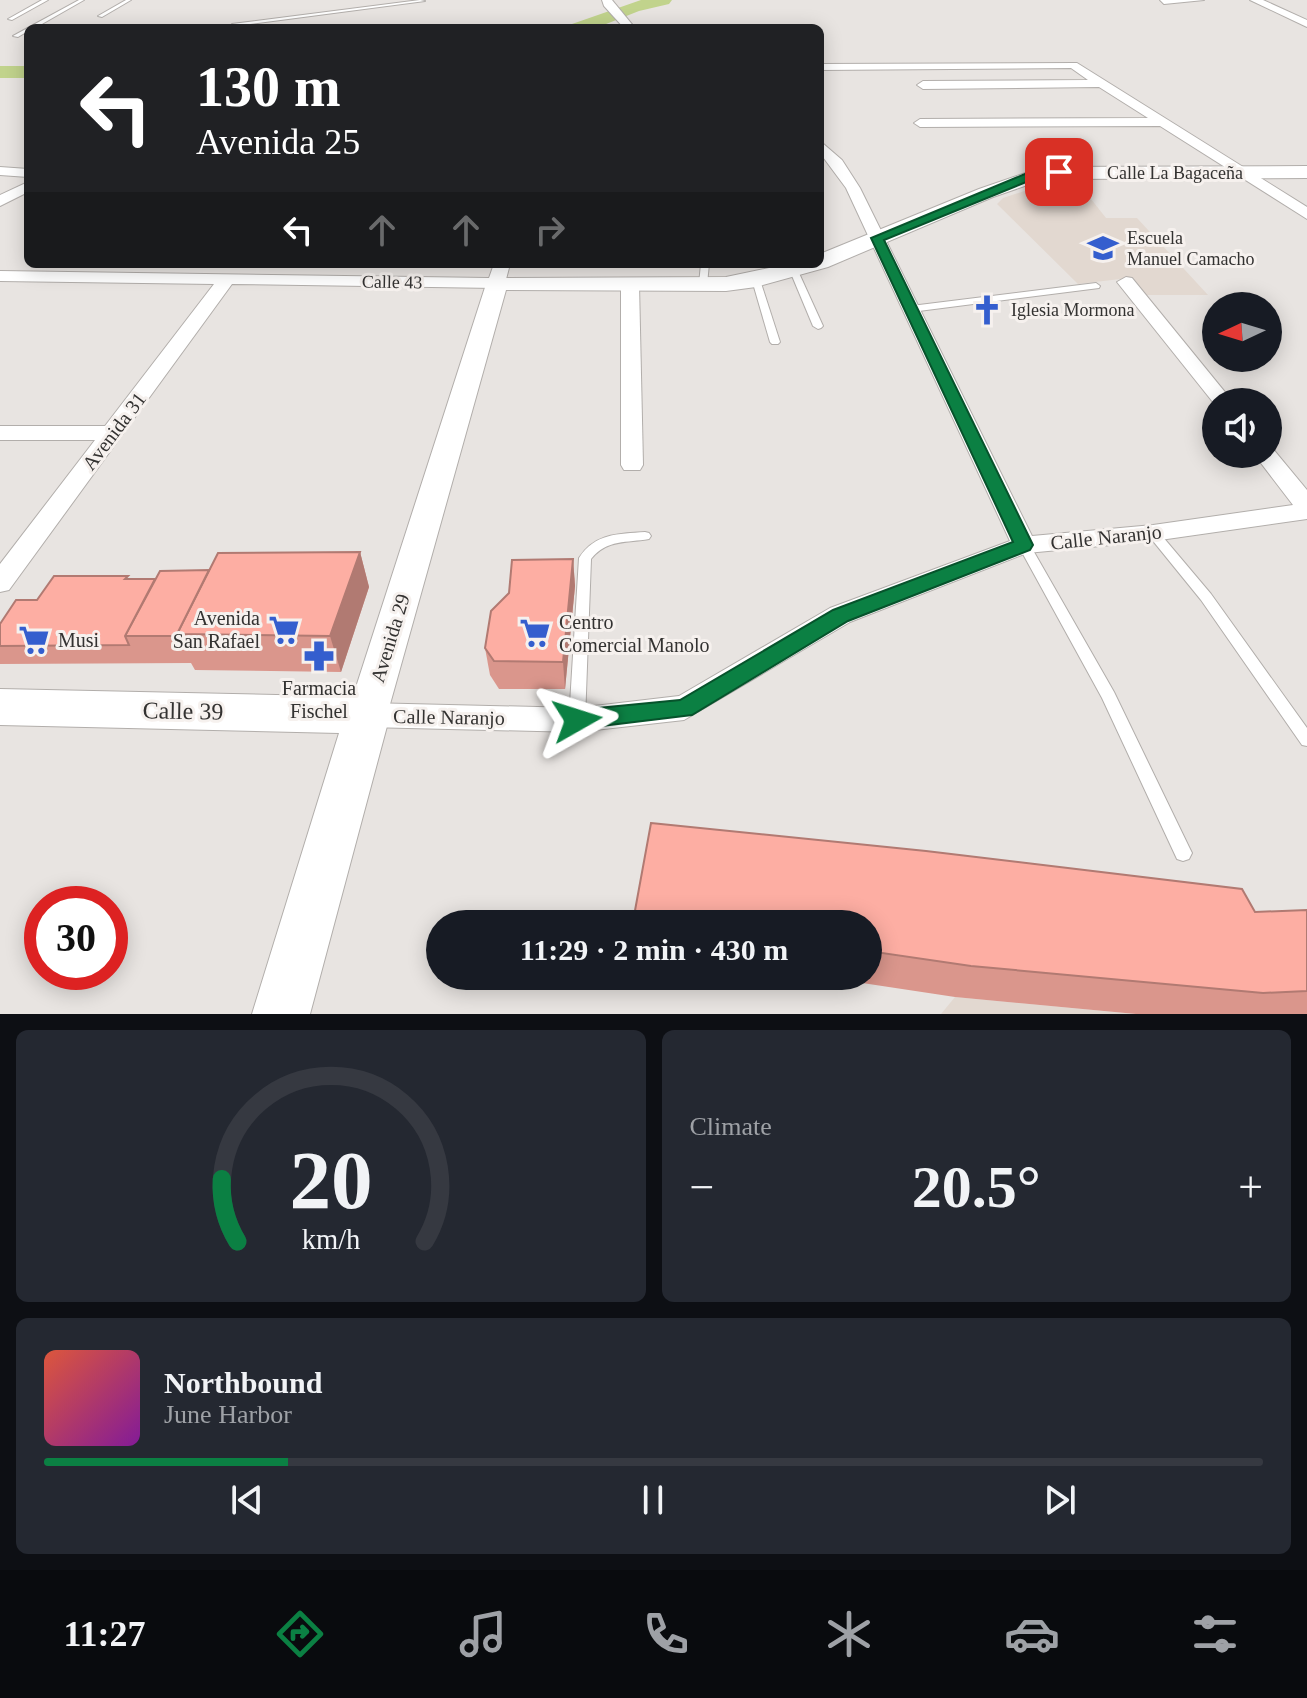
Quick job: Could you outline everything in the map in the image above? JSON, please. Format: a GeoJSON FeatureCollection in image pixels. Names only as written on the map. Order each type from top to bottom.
{"type":"FeatureCollection","features":[{"type":"Feature","properties":{"kind":"main road","name":"Calle 39"},"geometry":{"type":"LineString","coordinates":[[0,707],[367,715]]}},
{"type":"Feature","properties":{"kind":"main road","name":"Avenida 29"},"geometry":{"type":"LineString","coordinates":[[281,1014],[367,715]]}},
{"type":"Feature","properties":{"kind":"street"},"geometry":{"type":"LineString","coordinates":[[1164,1],[1199,0]]}},
{"type":"Feature","properties":{"kind":"street"},"geometry":{"type":"LineString","coordinates":[[1255,0],[1307,24]]}},
{"type":"Feature","properties":{"kind":"street"},"geometry":{"type":"LineString","coordinates":[[607,2],[626,24]]}},
{"type":"Feature","properties":{"kind":"street"},"geometry":{"type":"LineString","coordinates":[[824,67],[1073,65],[1307,214]]}},
{"type":"Feature","properties":{"kind":"street"},"geometry":{"type":"LineString","coordinates":[[923,85],[1099,83]]}},
{"type":"Feature","properties":{"kind":"street"},"geometry":{"type":"LineString","coordinates":[[920,123],[1161,122]]}},
{"type":"Feature","properties":{"kind":"street"},"geometry":{"type":"LineString","coordinates":[[824,149],[853,188],[1024,545]]}},
{"type":"Feature","properties":{"kind":"street"},"geometry":{"type":"LineString","coordinates":[[0,171],[24,173]]}},
{"type":"Feature","properties":{"kind":"street","name":"Calle La Bagaceña"},"geometry":{"type":"LineString","coordinates":[[824,260],[1043,173],[1307,172]]}},
{"type":"Feature","properties":{"kind":"street"},"geometry":{"type":"LineString","coordinates":[[0,201],[24,188]]}},
{"type":"Feature","properties":{"kind":"street"},"geometry":{"type":"LineString","coordinates":[[111,279],[120,268]]}},
{"type":"Feature","properties":{"kind":"street"},"geometry":{"type":"LineString","coordinates":[[499,274],[630,284],[704,274],[756,280],[800,268]]}},
{"type":"Feature","properties":{"kind":"street","name":"Calle 43"},"geometry":{"type":"LineString","coordinates":[[0,276],[227,279],[499,274]]}},
{"type":"Feature","properties":{"kind":"street","name":"Avenida 29"},"geometry":{"type":"LineString","coordinates":[[367,715],[499,274]]}},
{"type":"Feature","properties":{"kind":"street","name":"Avenida 31"},"geometry":{"type":"LineString","coordinates":[[0,583],[227,279]]}},
{"type":"Feature","properties":{"kind":"street"},"geometry":{"type":"LineString","coordinates":[[1126,282],[1212,388]]}},
{"type":"Feature","properties":{"kind":"street"},"geometry":{"type":"LineString","coordinates":[[630,284],[632,465]]}},
{"type":"Feature","properties":{"kind":"street"},"geometry":{"type":"LineString","coordinates":[[0,433],[113,433]]}},
{"type":"Feature","properties":{"kind":"street"},"geometry":{"type":"LineString","coordinates":[[1276,468],[1307,508]]}},
{"type":"Feature","properties":{"kind":"street","name":"Calle Naranjo"},"geometry":{"type":"LineString","coordinates":[[367,715],[577,720],[684,708],[840,615],[1024,545],[1153,533],[1307,508]]}},
{"type":"Feature","properties":{"kind":"lane"},"geometry":{"type":"LineString","coordinates":[[10,19],[46,0]]}},
{"type":"Feature","properties":{"kind":"lane"},"geometry":{"type":"LineString","coordinates":[[38,24],[82,0]]}},
{"type":"Feature","properties":{"kind":"lane"},"geometry":{"type":"LineString","coordinates":[[100,16],[129,0]]}},
{"type":"Feature","properties":{"kind":"lane"},"geometry":{"type":"LineString","coordinates":[[319,21],[395,9],[426,0]]}},
{"type":"Feature","properties":{"kind":"lane"},"geometry":{"type":"LineString","coordinates":[[235,24],[426,0]]}},
{"type":"Feature","properties":{"kind":"lane"},"geometry":{"type":"LineString","coordinates":[[16,36],[24,32]]}},
{"type":"Feature","properties":{"kind":"lane"},"geometry":{"type":"LineString","coordinates":[[804,268],[818,326]]}},
{"type":"Feature","properties":{"kind":"lane"},"geometry":{"type":"LineString","coordinates":[[756,280],[775,342]]}},
{"type":"Feature","properties":{"kind":"lane"},"geometry":{"type":"LineString","coordinates":[[911,309],[1096,286]]}},
{"type":"Feature","properties":{"kind":"lane"},"geometry":{"type":"LineString","coordinates":[[1153,533],[1206,597],[1307,740]]}},
{"type":"Feature","properties":{"kind":"lane"},"geometry":{"type":"LineString","coordinates":[[577,720],[585,558],[592,545],[606,539],[645,536]]}},
{"type":"Feature","properties":{"kind":"lane"},"geometry":{"type":"LineString","coordinates":[[1024,545],[1109,696],[1183,853]]}},
{"type":"Feature","properties":{"kind":"shaded area","name":"Escuela Manuel Camacho"},"geometry":{"type":"Polygon","coordinates":[[[1058,180],[1076,180],[1106,218],[1137,218],[1205,292],[1202,295],[1144,295],[1129,278],[1078,284],[997,204],[1003,198],[1058,180]]]}},
{"type":"Feature","properties":{"kind":"shaded area"},"geometry":{"type":"Polygon","coordinates":[[[955,997],[1135,1014],[941,1014],[955,997]]]}},
{"type":"Feature","properties":{"kind":"building"},"geometry":{"type":"Polygon","coordinates":[[[360,552],[330,636],[177,634],[218,553],[360,552]]]}},
{"type":"Feature","properties":{"kind":"building","name":"Centro Comercial Manolo"},"geometry":{"type":"Polygon","coordinates":[[[573,559],[563,662],[494,661],[485,648],[491,611],[509,593],[512,560],[573,559]]]}},
{"type":"Feature","properties":{"kind":"building"},"geometry":{"type":"Polygon","coordinates":[[[209,570],[178,636],[125,636],[160,571],[209,570]]]}},
{"type":"Feature","properties":{"kind":"building"},"geometry":{"type":"Polygon","coordinates":[[[54,576],[155,579],[125,636],[129,645],[0,646],[0,624],[16,600],[37,600],[54,576]]]}},
{"type":"Feature","properties":{"kind":"building"},"geometry":{"type":"Polygon","coordinates":[[[651,823],[926,851],[1242,889],[1255,912],[1307,910],[1307,991],[1263,993],[971,966],[882,953],[882,910],[635,910],[651,823]]]}},
{"type":"Feature","properties":{"kind":"waterway"},"geometry":{"type":"LineString","coordinates":[[589,24],[633,7],[663,0]]}},
{"type":"Feature","properties":{"kind":"waterway"},"geometry":{"type":"LineString","coordinates":[[0,72],[24,72]]}},
{"type":"Feature","properties":{"kind":"place","name":"Escuela Manuel Camacho"},"geometry":{"type":"Point","coordinates":[1103,248]}},
{"type":"Feature","properties":{"kind":"place","name":"Iglesia Mormona"},"geometry":{"type":"Point","coordinates":[987,310]}},
{"type":"Feature","properties":{"kind":"place","name":"Avenida San Rafael"},"geometry":{"type":"Point","coordinates":[284,630]}},
{"type":"Feature","properties":{"kind":"place","name":"Centro Comercial Manolo"},"geometry":{"type":"Point","coordinates":[535,633]}},
{"type":"Feature","properties":{"kind":"place","name":"Musi"},"geometry":{"type":"Point","coordinates":[34,640]}},
{"type":"Feature","properties":{"kind":"place","name":"Farmacia Fischel"},"geometry":{"type":"Point","coordinates":[319,656]}},
{"type":"Feature","properties":{"kind":"route"},"geometry":{"type":"LineString","coordinates":[[577,720],[684,708],[840,615],[1024,545],[877,238],[1029,177],[1059,172]]}}]}
